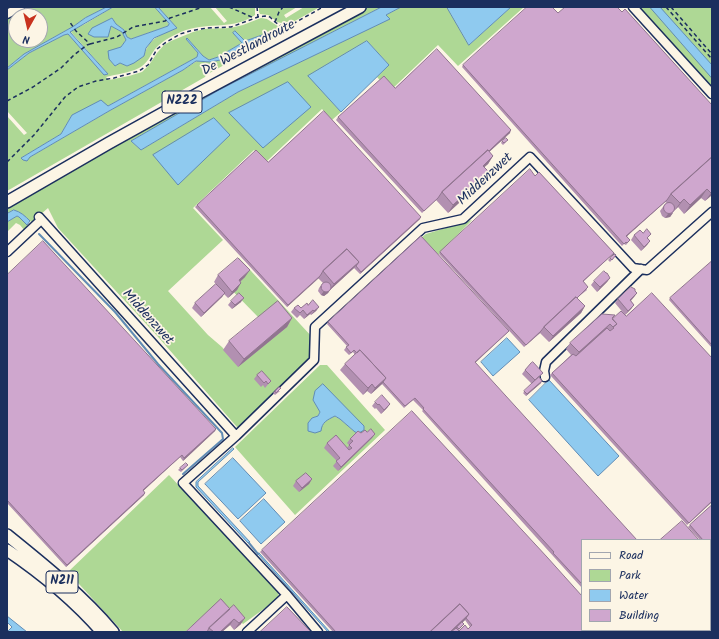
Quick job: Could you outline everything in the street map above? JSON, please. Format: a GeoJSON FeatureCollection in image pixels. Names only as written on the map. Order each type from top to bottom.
{"type":"FeatureCollection","features":[{"type":"Feature","properties":{"kind":"main road","name":"De Westlandroute"},"geometry":{"type":"LineString","coordinates":[[7,195],[196,87],[346,7]]}},
{"type":"Feature","properties":{"kind":"main road","name":"De Westlandroute"},"geometry":{"type":"LineString","coordinates":[[7,202],[201,92],[360,7]]}},
{"type":"Feature","properties":{"kind":"main road","name":"N211"},"geometry":{"type":"LineString","coordinates":[[7,535],[76,594],[113,632]]}},
{"type":"Feature","properties":{"kind":"main road","name":"N211"},"geometry":{"type":"LineString","coordinates":[[7,550],[34,569],[59,590],[102,632]]}},
{"type":"Feature","properties":{"kind":"street"},"geometry":{"type":"LineString","coordinates":[[7,14],[20,7]]}},
{"type":"Feature","properties":{"kind":"street"},"geometry":{"type":"LineString","coordinates":[[633,7],[712,94]]}},
{"type":"Feature","properties":{"kind":"street","name":"Middenzwet"},"geometry":{"type":"LineString","coordinates":[[318,632],[287,595],[183,483],[236,436],[314,360],[315,327],[423,228],[463,219],[530,157],[633,268],[641,270]]}},
{"type":"Feature","properties":{"kind":"street"},"geometry":{"type":"LineString","coordinates":[[544,377],[546,362],[641,270],[647,270],[712,212]]}},
{"type":"Feature","properties":{"kind":"street","name":"Middenzwet"},"geometry":{"type":"LineString","coordinates":[[7,252],[40,218],[236,436]]}},
{"type":"Feature","properties":{"kind":"street"},"geometry":{"type":"LineString","coordinates":[[247,632],[287,595]]}},
{"type":"Feature","properties":{"kind":"path"},"geometry":{"type":"LineString","coordinates":[[7,101],[33,87],[61,68],[80,50],[90,44],[117,37],[133,27],[165,21],[202,7]]}},
{"type":"Feature","properties":{"kind":"path"},"geometry":{"type":"LineString","coordinates":[[229,7],[254,18]]}},
{"type":"Feature","properties":{"kind":"path"},"geometry":{"type":"LineString","coordinates":[[257,7],[258,16]]}},
{"type":"Feature","properties":{"kind":"path"},"geometry":{"type":"LineString","coordinates":[[275,22],[283,7]]}},
{"type":"Feature","properties":{"kind":"path"},"geometry":{"type":"LineString","coordinates":[[7,162],[34,135],[65,97],[78,86],[139,71],[148,65],[157,49],[180,34],[207,28],[231,27],[258,16],[270,17],[281,26],[288,26],[323,7]]}},
{"type":"Feature","properties":{"kind":"path"},"geometry":{"type":"LineString","coordinates":[[666,7],[712,59]]}},
{"type":"Feature","properties":{"kind":"path"},"geometry":{"type":"LineString","coordinates":[[671,7],[712,54]]}},
{"type":"Feature","properties":{"kind":"path"},"geometry":{"type":"LineString","coordinates":[[69,21],[76,31],[90,44]]}},
{"type":"Feature","properties":{"kind":"green space"},"geometry":{"type":"Polygon","coordinates":[[[107,7],[85,18],[48,41],[48,8],[21,8],[107,7]]]}},
{"type":"Feature","properties":{"kind":"green space"},"geometry":{"type":"Polygon","coordinates":[[[113,7],[155,7],[169,24],[168,26],[131,39],[127,37],[124,30],[116,24],[112,18],[107,21],[111,26],[122,32],[126,40],[109,59],[115,66],[120,63],[127,66],[144,56],[152,41],[177,28],[158,7],[210,7],[224,23],[227,21],[215,7],[255,7],[255,15],[239,23],[204,26],[173,35],[155,49],[142,66],[131,71],[106,77],[109,80],[142,72],[164,45],[193,32],[204,29],[230,28],[261,18],[267,19],[279,27],[288,30],[206,75],[205,77],[7,191],[7,116],[24,135],[27,133],[7,111],[7,70],[29,53],[39,48],[48,48],[48,43],[68,34],[104,74],[108,74],[70,31],[113,7]],[[233,33],[242,43],[218,57],[209,60],[203,56],[187,38],[186,39],[198,53],[197,57],[108,106],[72,115],[61,134],[21,158],[30,157],[197,61],[211,62],[220,60],[263,35],[244,41],[233,33]]]}},
{"type":"Feature","properties":{"kind":"green space"},"geometry":{"type":"Polygon","coordinates":[[[259,7],[297,7],[284,15],[286,18],[304,7],[320,7],[293,22],[286,24],[277,22],[268,15],[260,14],[259,7]]]}},
{"type":"Feature","properties":{"kind":"green space"},"geometry":{"type":"Polygon","coordinates":[[[362,7],[382,7],[219,90],[131,141],[141,150],[238,92],[389,19],[386,15],[401,7],[447,7],[469,45],[511,7],[524,7],[458,66],[438,45],[390,91],[377,77],[389,65],[367,41],[309,76],[341,112],[332,120],[322,109],[266,162],[254,150],[193,208],[223,240],[168,291],[208,335],[222,347],[238,365],[273,336],[258,317],[219,277],[239,258],[313,338],[313,359],[242,426],[237,427],[159,338],[58,228],[48,208],[32,222],[14,210],[7,214],[7,205],[362,7]]]}},
{"type":"Feature","properties":{"kind":"green space"},"geometry":{"type":"Polygon","coordinates":[[[638,7],[712,7],[712,89],[705,81],[638,7]]]}},
{"type":"Feature","properties":{"kind":"green space"},"geometry":{"type":"Polygon","coordinates":[[[8,15],[8,48],[35,48],[24,54],[7,68],[8,15]]]}},
{"type":"Feature","properties":{"kind":"green space"},"geometry":{"type":"Polygon","coordinates":[[[17,216],[27,225],[28,228],[25,231],[16,223],[7,232],[7,222],[17,216]]]}},
{"type":"Feature","properties":{"kind":"green space"},"geometry":{"type":"Polygon","coordinates":[[[472,220],[438,255],[421,238],[426,234],[472,220]]]}},
{"type":"Feature","properties":{"kind":"green space"},"geometry":{"type":"Polygon","coordinates":[[[320,365],[327,365],[385,430],[295,515],[235,447],[320,365]],[[313,400],[320,411],[318,416],[312,418],[322,426],[325,421],[334,416],[340,419],[355,432],[364,430],[313,400]]]}},
{"type":"Feature","properties":{"kind":"green space"},"geometry":{"type":"Polygon","coordinates":[[[169,475],[278,591],[279,598],[243,624],[220,601],[185,632],[123,632],[68,572],[169,475]]]}},
{"type":"Feature","properties":{"kind":"water"},"geometry":{"type":"Polygon","coordinates":[[[107,7],[113,7],[70,32],[108,74],[104,75],[68,34],[48,43],[48,41],[85,18],[107,7]]]}},
{"type":"Feature","properties":{"kind":"water"},"geometry":{"type":"Polygon","coordinates":[[[155,7],[158,7],[177,28],[154,38],[146,48],[144,56],[127,66],[120,63],[115,66],[109,59],[108,51],[121,47],[126,40],[122,32],[111,26],[108,37],[94,37],[88,34],[92,28],[112,18],[116,24],[124,30],[127,37],[131,39],[168,26],[169,24],[155,7]]]}},
{"type":"Feature","properties":{"kind":"water"},"geometry":{"type":"Polygon","coordinates":[[[382,7],[401,7],[386,15],[390,19],[238,92],[141,150],[131,141],[219,90],[382,7]]]}},
{"type":"Feature","properties":{"kind":"water"},"geometry":{"type":"Polygon","coordinates":[[[447,7],[511,7],[469,45],[447,7]]]}},
{"type":"Feature","properties":{"kind":"water"},"geometry":{"type":"Polygon","coordinates":[[[650,7],[660,7],[712,65],[712,78],[650,7]]]}},
{"type":"Feature","properties":{"kind":"water"},"geometry":{"type":"Polygon","coordinates":[[[235,31],[245,41],[265,34],[220,60],[211,62],[196,61],[183,70],[30,157],[27,161],[21,158],[61,134],[72,115],[101,100],[108,106],[197,57],[198,53],[186,39],[187,38],[203,56],[209,60],[218,57],[242,43],[233,33],[235,31]]]}},
{"type":"Feature","properties":{"kind":"water"},"geometry":{"type":"Polygon","coordinates":[[[367,41],[389,65],[341,112],[308,76],[367,41]]]}},
{"type":"Feature","properties":{"kind":"water"},"geometry":{"type":"Polygon","coordinates":[[[35,48],[39,48],[29,53],[7,70],[7,68],[24,54],[35,48]]]}},
{"type":"Feature","properties":{"kind":"water"},"geometry":{"type":"Polygon","coordinates":[[[288,82],[311,107],[263,148],[229,113],[288,82]]]}},
{"type":"Feature","properties":{"kind":"water"},"geometry":{"type":"Polygon","coordinates":[[[214,118],[230,135],[178,185],[153,155],[214,118]]]}},
{"type":"Feature","properties":{"kind":"water"},"geometry":{"type":"Polygon","coordinates":[[[14,210],[21,213],[30,221],[27,225],[17,216],[7,222],[7,214],[14,210]]]}},
{"type":"Feature","properties":{"kind":"water"},"geometry":{"type":"Polygon","coordinates":[[[507,338],[520,352],[493,376],[481,362],[507,338]]]}},
{"type":"Feature","properties":{"kind":"water"},"geometry":{"type":"Polygon","coordinates":[[[549,380],[619,456],[598,476],[529,400],[549,380]]]}},
{"type":"Feature","properties":{"kind":"water"},"geometry":{"type":"Polygon","coordinates":[[[323,384],[364,426],[364,430],[359,433],[355,432],[335,416],[324,423],[321,431],[315,433],[308,431],[308,423],[312,418],[318,416],[320,412],[313,400],[315,391],[323,384]]]}},
{"type":"Feature","properties":{"kind":"water"},"geometry":{"type":"Polygon","coordinates":[[[233,448],[234,449],[198,482],[198,486],[250,542],[248,543],[196,487],[196,482],[233,448]]]}},
{"type":"Feature","properties":{"kind":"water"},"geometry":{"type":"Polygon","coordinates":[[[233,458],[266,493],[238,519],[205,484],[233,458]]]}},
{"type":"Feature","properties":{"kind":"water"},"geometry":{"type":"Polygon","coordinates":[[[264,499],[285,522],[261,544],[240,521],[264,499]]]}},
{"type":"Feature","properties":{"kind":"water"},"geometry":{"type":"Polygon","coordinates":[[[259,553],[330,632],[328,632],[258,554],[259,553]]]}},
{"type":"Feature","properties":{"kind":"water"},"geometry":{"type":"Polygon","coordinates":[[[7,616],[27,632],[7,632],[12,627],[7,623],[7,616]]]}},
{"type":"Feature","properties":{"kind":"building"},"geometry":{"type":"Polygon","coordinates":[[[527,7],[552,7],[558,13],[565,7],[617,7],[622,12],[625,9],[712,105],[712,157],[671,194],[667,200],[626,236],[630,240],[627,243],[626,242],[624,244],[463,65],[527,7]]]}},
{"type":"Feature","properties":{"kind":"building"},"geometry":{"type":"Polygon","coordinates":[[[437,49],[511,130],[442,192],[438,198],[424,211],[338,117],[384,76],[395,88],[437,49]]]}},
{"type":"Feature","properties":{"kind":"building"},"geometry":{"type":"Polygon","coordinates":[[[324,111],[421,217],[361,272],[356,266],[359,262],[347,249],[288,305],[197,205],[256,150],[268,162],[324,111]]]}},
{"type":"Feature","properties":{"kind":"building"},"geometry":{"type":"Polygon","coordinates":[[[506,138],[508,140],[504,143],[502,141],[506,138]]]}},
{"type":"Feature","properties":{"kind":"building"},"geometry":{"type":"Polygon","coordinates":[[[488,150],[493,156],[483,166],[489,172],[453,205],[442,192],[488,150]]]}},
{"type":"Feature","properties":{"kind":"building"},"geometry":{"type":"Polygon","coordinates":[[[712,157],[712,192],[711,193],[707,189],[690,205],[684,199],[680,203],[671,194],[712,157]]]}},
{"type":"Feature","properties":{"kind":"building"},"geometry":{"type":"Polygon","coordinates":[[[530,169],[535,176],[539,172],[614,253],[583,281],[588,287],[526,345],[440,252],[530,169]]]}},
{"type":"Feature","properties":{"kind":"building"},"geometry":{"type":"Polygon","coordinates":[[[669,202],[673,204],[675,208],[673,212],[669,214],[665,212],[663,208],[665,204],[669,202]]]}},
{"type":"Feature","properties":{"kind":"building"},"geometry":{"type":"Polygon","coordinates":[[[647,229],[651,234],[647,238],[650,241],[644,247],[634,235],[640,230],[643,233],[647,229]]]}},
{"type":"Feature","properties":{"kind":"building"},"geometry":{"type":"Polygon","coordinates":[[[421,236],[509,331],[475,362],[636,539],[581,539],[581,583],[423,409],[424,408],[415,398],[405,406],[383,382],[386,378],[360,350],[357,353],[354,350],[351,353],[346,347],[349,345],[328,322],[421,236]]]}},
{"type":"Feature","properties":{"kind":"building"},"geometry":{"type":"Polygon","coordinates":[[[43,241],[216,429],[184,458],[182,455],[143,490],[145,493],[67,565],[7,500],[7,275],[43,241]]]}},
{"type":"Feature","properties":{"kind":"building"},"geometry":{"type":"Polygon","coordinates":[[[347,249],[359,262],[334,284],[323,271],[347,249]]]}},
{"type":"Feature","properties":{"kind":"building"},"geometry":{"type":"Polygon","coordinates":[[[615,254],[616,255],[612,260],[610,258],[615,254]]]}},
{"type":"Feature","properties":{"kind":"building"},"geometry":{"type":"Polygon","coordinates":[[[238,258],[250,270],[239,280],[241,283],[232,292],[218,275],[238,258]]]}},
{"type":"Feature","properties":{"kind":"building"},"geometry":{"type":"Polygon","coordinates":[[[712,261],[712,345],[670,298],[712,261]]]}},
{"type":"Feature","properties":{"kind":"building"},"geometry":{"type":"Polygon","coordinates":[[[604,271],[610,278],[600,287],[594,281],[604,271]]]}},
{"type":"Feature","properties":{"kind":"building"},"geometry":{"type":"Polygon","coordinates":[[[326,282],[331,287],[326,292],[321,287],[326,282]]]}},
{"type":"Feature","properties":{"kind":"building"},"geometry":{"type":"Polygon","coordinates":[[[216,284],[225,293],[204,313],[195,303],[216,284]]]}},
{"type":"Feature","properties":{"kind":"building"},"geometry":{"type":"Polygon","coordinates":[[[631,287],[635,289],[637,293],[630,300],[634,305],[628,311],[618,299],[631,287]]]}},
{"type":"Feature","properties":{"kind":"building"},"geometry":{"type":"Polygon","coordinates":[[[239,293],[244,298],[235,305],[231,301],[239,293]]]}},
{"type":"Feature","properties":{"kind":"building"},"geometry":{"type":"Polygon","coordinates":[[[652,293],[712,358],[712,501],[689,523],[552,373],[573,354],[576,356],[607,328],[610,331],[614,328],[613,327],[617,324],[612,319],[621,311],[626,316],[652,293]]]}},
{"type":"Feature","properties":{"kind":"building"},"geometry":{"type":"Polygon","coordinates":[[[576,297],[585,306],[553,336],[544,327],[576,297]]]}},
{"type":"Feature","properties":{"kind":"building"},"geometry":{"type":"Polygon","coordinates":[[[313,300],[319,307],[307,315],[303,310],[300,313],[294,308],[298,305],[301,308],[307,303],[308,305],[313,300]]]}},
{"type":"Feature","properties":{"kind":"building"},"geometry":{"type":"Polygon","coordinates":[[[278,301],[292,318],[244,359],[229,341],[278,301]]]}},
{"type":"Feature","properties":{"kind":"building"},"geometry":{"type":"Polygon","coordinates":[[[602,314],[615,315],[612,318],[617,324],[613,327],[610,324],[579,352],[570,343],[602,314]]]}},
{"type":"Feature","properties":{"kind":"building"},"geometry":{"type":"Polygon","coordinates":[[[360,350],[386,378],[375,388],[372,384],[368,388],[345,364],[360,350]]]}},
{"type":"Feature","properties":{"kind":"building"},"geometry":{"type":"Polygon","coordinates":[[[533,362],[543,373],[535,380],[525,370],[533,362]]]}},
{"type":"Feature","properties":{"kind":"building"},"geometry":{"type":"Polygon","coordinates":[[[262,371],[271,381],[268,384],[266,381],[264,383],[257,375],[262,371]]]}},
{"type":"Feature","properties":{"kind":"building"},"geometry":{"type":"Polygon","coordinates":[[[539,377],[542,381],[527,394],[524,391],[539,377]]]}},
{"type":"Feature","properties":{"kind":"building"},"geometry":{"type":"Polygon","coordinates":[[[279,387],[281,388],[276,393],[275,391],[279,387]]]}},
{"type":"Feature","properties":{"kind":"building"},"geometry":{"type":"Polygon","coordinates":[[[382,395],[390,404],[384,410],[375,402],[382,395]]]}},
{"type":"Feature","properties":{"kind":"building"},"geometry":{"type":"Polygon","coordinates":[[[412,411],[581,595],[581,631],[614,632],[451,632],[456,628],[459,631],[465,625],[468,629],[472,625],[466,618],[469,614],[460,604],[430,632],[336,632],[262,550],[412,411]]]}},
{"type":"Feature","properties":{"kind":"building"},"geometry":{"type":"Polygon","coordinates":[[[371,429],[375,434],[341,467],[336,461],[340,458],[327,443],[336,435],[349,450],[352,448],[349,445],[353,441],[350,439],[358,431],[361,433],[365,430],[367,432],[371,429]]]}},
{"type":"Feature","properties":{"kind":"building"},"geometry":{"type":"Polygon","coordinates":[[[186,463],[188,465],[182,470],[180,468],[186,463]]]}},
{"type":"Feature","properties":{"kind":"building"},"geometry":{"type":"Polygon","coordinates":[[[306,473],[312,479],[302,488],[296,481],[306,473]]]}},
{"type":"Feature","properties":{"kind":"building"},"geometry":{"type":"Polygon","coordinates":[[[712,505],[712,550],[711,539],[702,539],[690,525],[712,505]]]}},
{"type":"Feature","properties":{"kind":"building"},"geometry":{"type":"Polygon","coordinates":[[[682,521],[698,539],[661,539],[682,521]]]}},
{"type":"Feature","properties":{"kind":"building"},"geometry":{"type":"Polygon","coordinates":[[[711,553],[712,554],[711,586],[711,553]]]}},
{"type":"Feature","properties":{"kind":"building"},"geometry":{"type":"Polygon","coordinates":[[[221,599],[230,609],[209,628],[207,632],[186,632],[221,599]]]}},
{"type":"Feature","properties":{"kind":"building"},"geometry":{"type":"Polygon","coordinates":[[[460,604],[469,614],[450,632],[430,632],[460,604]]]}},
{"type":"Feature","properties":{"kind":"building"},"geometry":{"type":"Polygon","coordinates":[[[234,605],[245,618],[239,623],[234,619],[220,632],[214,632],[209,628],[234,605]]]}},
{"type":"Feature","properties":{"kind":"building"},"geometry":{"type":"Polygon","coordinates":[[[287,607],[311,632],[260,632],[287,607]]]}},
{"type":"Feature","properties":{"kind":"building"},"geometry":{"type":"Polygon","coordinates":[[[462,622],[464,624],[459,629],[457,627],[462,622]]]}},
{"type":"Feature","properties":{"kind":"building"},"geometry":{"type":"Polygon","coordinates":[[[625,631],[685,631],[684,632],[625,631]]]}},
{"type":"Feature","properties":{"kind":"building"},"geometry":{"type":"Polygon","coordinates":[[[700,631],[701,632],[684,632],[700,631]]]}},
{"type":"Feature","properties":{"kind":"waterway"},"geometry":{"type":"LineString","coordinates":[[39,234],[115,312],[158,364],[222,433],[223,439],[183,474]]}},
{"type":"Feature","properties":{"kind":"waterway"},"geometry":{"type":"LineString","coordinates":[[249,543],[258,554]]}}]}
